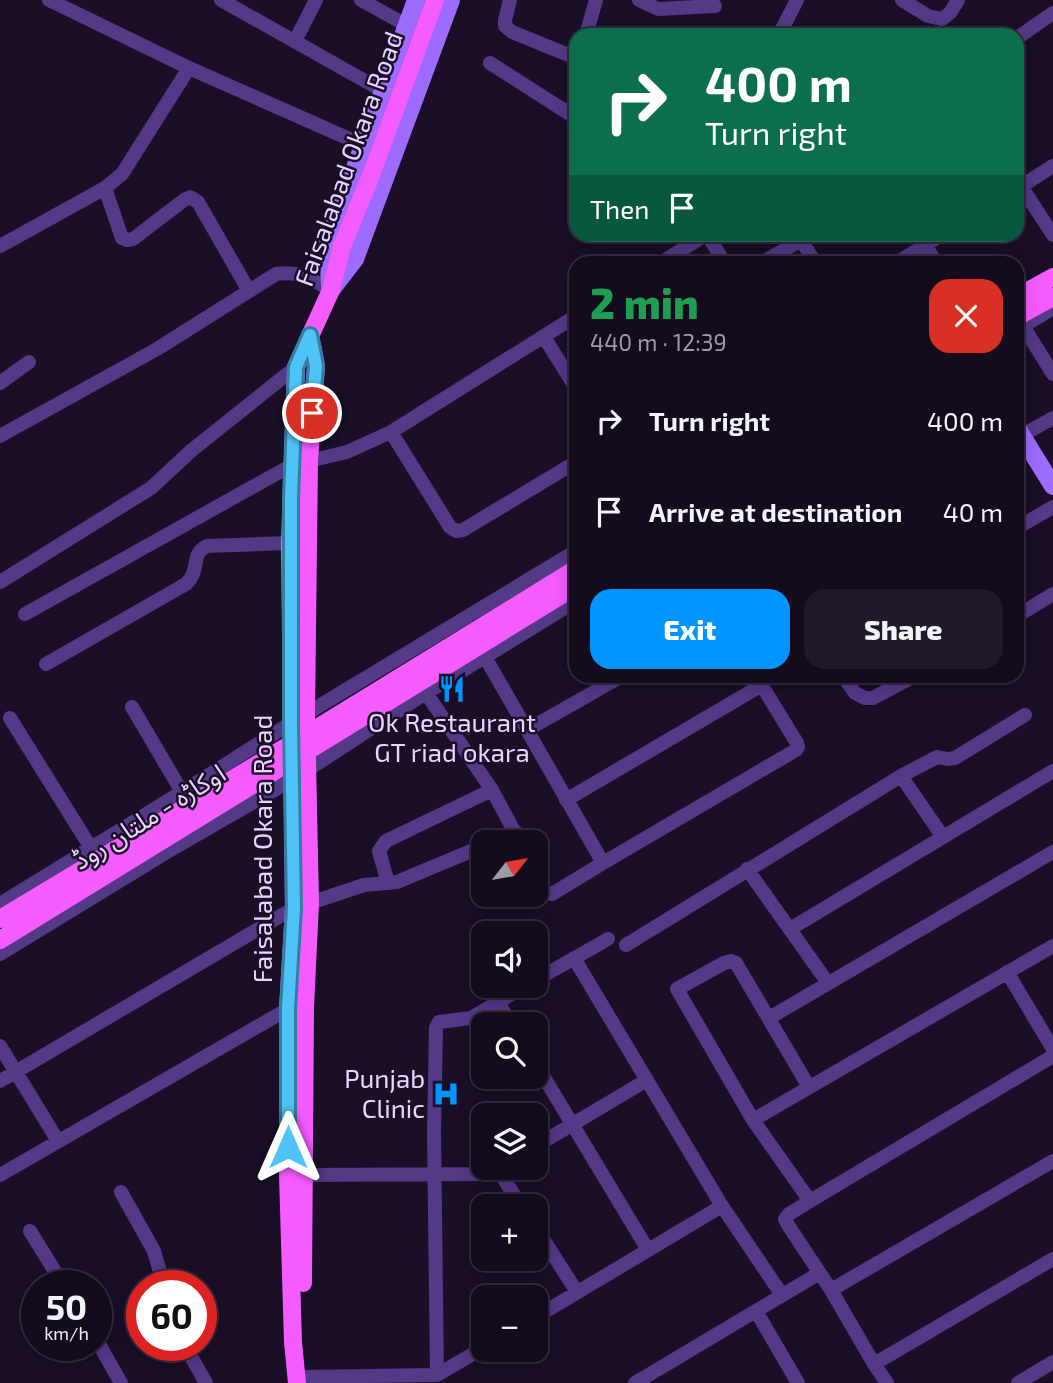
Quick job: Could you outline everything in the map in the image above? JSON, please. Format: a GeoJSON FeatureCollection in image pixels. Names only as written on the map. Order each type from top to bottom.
{"type":"FeatureCollection","features":[{"type":"Feature","properties":{"kind":"main road"},"geometry":{"type":"LineString","coordinates":[[331,290],[328,242],[416,0]]}},
{"type":"Feature","properties":{"kind":"main road","name":"Faisalabad Okara Road"},"geometry":{"type":"LineString","coordinates":[[298,718],[300,463],[296,367],[331,290],[342,246],[370,178],[435,0]]}},
{"type":"Feature","properties":{"kind":"main road"},"geometry":{"type":"LineString","coordinates":[[331,290],[355,259],[451,0]]}},
{"type":"Feature","properties":{"kind":"main road"},"geometry":{"type":"LineString","coordinates":[[1024,290],[1053,277]]}},
{"type":"Feature","properties":{"kind":"main road"},"geometry":{"type":"LineString","coordinates":[[1024,320],[1053,298]]}},
{"type":"Feature","properties":{"kind":"main road","name":"Faisalabad Okara Road"},"geometry":{"type":"LineString","coordinates":[[297,1375],[302,1342],[305,1007],[300,775],[290,543],[316,366],[310,335]]}},
{"type":"Feature","properties":{"kind":"main road"},"geometry":{"type":"LineString","coordinates":[[1024,443],[1053,486]]}},
{"type":"Feature","properties":{"kind":"main road","name":"اوکاڑہ - ملتان روڈ"},"geometry":{"type":"LineString","coordinates":[[0,919],[569,573]]}},
{"type":"Feature","properties":{"kind":"main road","name":"اوکاڑہ - ملتان روڈ"},"geometry":{"type":"LineString","coordinates":[[0,940],[569,590]]}},
{"type":"Feature","properties":{"kind":"main road","name":"Faisalabad Okara Road"},"geometry":{"type":"LineString","coordinates":[[297,1375],[293,1342],[288,1175],[288,1009],[302,905]]}},
{"type":"Feature","properties":{"kind":"street"},"geometry":{"type":"LineString","coordinates":[[49,0],[74,5],[189,68],[363,145]]}},
{"type":"Feature","properties":{"kind":"street"},"geometry":{"type":"LineString","coordinates":[[221,0],[383,90]]}},
{"type":"Feature","properties":{"kind":"street"},"geometry":{"type":"LineString","coordinates":[[295,41],[316,0]]}},
{"type":"Feature","properties":{"kind":"street"},"geometry":{"type":"LineString","coordinates":[[360,0],[406,25]]}},
{"type":"Feature","properties":{"kind":"street"},"geometry":{"type":"LineString","coordinates":[[510,0],[505,26],[512,32],[569,55]]}},
{"type":"Feature","properties":{"kind":"street"},"geometry":{"type":"LineString","coordinates":[[588,28],[596,0]]}},
{"type":"Feature","properties":{"kind":"street"},"geometry":{"type":"LineString","coordinates":[[639,0],[658,9],[715,6]]}},
{"type":"Feature","properties":{"kind":"street"},"geometry":{"type":"LineString","coordinates":[[783,28],[797,0]]}},
{"type":"Feature","properties":{"kind":"street"},"geometry":{"type":"LineString","coordinates":[[902,0],[928,16],[942,19],[950,13],[958,0]]}},
{"type":"Feature","properties":{"kind":"street"},"geometry":{"type":"LineString","coordinates":[[1024,33],[1053,13]]}},
{"type":"Feature","properties":{"kind":"street"},"geometry":{"type":"LineString","coordinates":[[490,63],[569,113]]}},
{"type":"Feature","properties":{"kind":"street"},"geometry":{"type":"LineString","coordinates":[[0,246],[105,188],[121,174],[189,68]]}},
{"type":"Feature","properties":{"kind":"street"},"geometry":{"type":"LineString","coordinates":[[1024,182],[1053,166]]}},
{"type":"Feature","properties":{"kind":"street"},"geometry":{"type":"LineString","coordinates":[[105,188],[122,238],[127,240],[133,239],[184,200],[190,197],[198,202],[249,291]]}},
{"type":"Feature","properties":{"kind":"street"},"geometry":{"type":"LineString","coordinates":[[1024,194],[1053,235]]}},
{"type":"Feature","properties":{"kind":"street"},"geometry":{"type":"LineString","coordinates":[[672,256],[695,242]]}},
{"type":"Feature","properties":{"kind":"street"},"geometry":{"type":"LineString","coordinates":[[773,256],[795,242]]}},
{"type":"Feature","properties":{"kind":"street"},"geometry":{"type":"LineString","coordinates":[[905,256],[920,242]]}},
{"type":"Feature","properties":{"kind":"street"},"geometry":{"type":"LineString","coordinates":[[0,436],[157,349],[276,274],[290,272],[307,276],[331,290]]}},
{"type":"Feature","properties":{"kind":"street"},"geometry":{"type":"LineString","coordinates":[[1024,322],[1053,309]]}},
{"type":"Feature","properties":{"kind":"street"},"geometry":{"type":"LineString","coordinates":[[25,614],[300,463],[347,452],[391,432],[569,321]]}},
{"type":"Feature","properties":{"kind":"street"},"geometry":{"type":"LineString","coordinates":[[1024,331],[1053,374]]}},
{"type":"Feature","properties":{"kind":"street"},"geometry":{"type":"LineString","coordinates":[[544,337],[569,377]]}},
{"type":"Feature","properties":{"kind":"street"},"geometry":{"type":"LineString","coordinates":[[0,383],[29,362]]}},
{"type":"Feature","properties":{"kind":"street"},"geometry":{"type":"LineString","coordinates":[[0,582],[151,488],[192,450],[296,367]]}},
{"type":"Feature","properties":{"kind":"street"},"geometry":{"type":"LineString","coordinates":[[1024,431],[1053,418]]}},
{"type":"Feature","properties":{"kind":"street"},"geometry":{"type":"LineString","coordinates":[[391,432],[450,527],[456,531],[463,530],[569,466]]}},
{"type":"Feature","properties":{"kind":"street"},"geometry":{"type":"LineString","coordinates":[[1024,524],[1053,507]]}},
{"type":"Feature","properties":{"kind":"street"},"geometry":{"type":"LineString","coordinates":[[46,664],[186,584],[195,572],[197,553],[202,548],[290,543]]}},
{"type":"Feature","properties":{"kind":"street"},"geometry":{"type":"LineString","coordinates":[[0,904],[298,718],[569,555]]}},
{"type":"Feature","properties":{"kind":"street"},"geometry":{"type":"LineString","coordinates":[[1024,613],[1053,594]]}},
{"type":"Feature","properties":{"kind":"street"},"geometry":{"type":"LineString","coordinates":[[0,954],[300,775],[426,693],[569,605]]}},
{"type":"Feature","properties":{"kind":"street"},"geometry":{"type":"LineString","coordinates":[[485,657],[603,863]]}},
{"type":"Feature","properties":{"kind":"street"},"geometry":{"type":"LineString","coordinates":[[527,730],[610,683]]}},
{"type":"Feature","properties":{"kind":"street"},"geometry":{"type":"LineString","coordinates":[[566,800],[754,683]]}},
{"type":"Feature","properties":{"kind":"street"},"geometry":{"type":"LineString","coordinates":[[548,893],[552,894],[796,750],[797,743],[761,683]]}},
{"type":"Feature","properties":{"kind":"street"},"geometry":{"type":"LineString","coordinates":[[848,683],[855,693],[865,698],[873,698],[901,683]]}},
{"type":"Feature","properties":{"kind":"street"},"geometry":{"type":"LineString","coordinates":[[426,693],[492,790],[514,830]]}},
{"type":"Feature","properties":{"kind":"street"},"geometry":{"type":"LineString","coordinates":[[132,707],[182,792]]}},
{"type":"Feature","properties":{"kind":"street"},"geometry":{"type":"LineString","coordinates":[[626,944],[901,776],[937,757],[955,758],[1026,715]]}},
{"type":"Feature","properties":{"kind":"street"},"geometry":{"type":"LineString","coordinates":[[10,718],[91,848]]}},
{"type":"Feature","properties":{"kind":"street"},"geometry":{"type":"LineString","coordinates":[[790,929],[1053,771]]}},
{"type":"Feature","properties":{"kind":"street"},"geometry":{"type":"LineString","coordinates":[[901,776],[943,838]]}},
{"type":"Feature","properties":{"kind":"street"},"geometry":{"type":"LineString","coordinates":[[388,883],[379,850],[386,841],[492,790]]}},
{"type":"Feature","properties":{"kind":"street"},"geometry":{"type":"LineString","coordinates":[[0,1081],[302,905],[364,885],[397,882],[471,851]]}},
{"type":"Feature","properties":{"kind":"street"},"geometry":{"type":"LineString","coordinates":[[769,1018],[1053,852]]}},
{"type":"Feature","properties":{"kind":"street"},"geometry":{"type":"LineString","coordinates":[[747,869],[828,983]]}},
{"type":"Feature","properties":{"kind":"street"},"geometry":{"type":"LineString","coordinates":[[548,974],[608,939]]}},
{"type":"Feature","properties":{"kind":"street"},"geometry":{"type":"LineString","coordinates":[[753,1120],[1053,946]]}},
{"type":"Feature","properties":{"kind":"street"},"geometry":{"type":"LineString","coordinates":[[574,958],[722,1206],[782,1295]]}},
{"type":"Feature","properties":{"kind":"street"},"geometry":{"type":"LineString","coordinates":[[809,1087],[736,963],[724,963],[677,989],[753,1120],[810,1201]]}},
{"type":"Feature","properties":{"kind":"street"},"geometry":{"type":"LineString","coordinates":[[1007,972],[1053,1049]]}},
{"type":"Feature","properties":{"kind":"street"},"geometry":{"type":"LineString","coordinates":[[437,1375],[434,1175],[436,1028],[439,1022],[471,1018],[505,998]]}},
{"type":"Feature","properties":{"kind":"street"},"geometry":{"type":"LineString","coordinates":[[498,1002],[504,1012]]}},
{"type":"Feature","properties":{"kind":"street"},"geometry":{"type":"LineString","coordinates":[[1,1172],[288,1009]]}},
{"type":"Feature","properties":{"kind":"street"},"geometry":{"type":"LineString","coordinates":[[0,1046],[58,1141]]}},
{"type":"Feature","properties":{"kind":"street"},"geometry":{"type":"LineString","coordinates":[[887,1383],[786,1219],[789,1214],[810,1201],[1053,1056]]}},
{"type":"Feature","properties":{"kind":"street"},"geometry":{"type":"LineString","coordinates":[[548,1139],[647,1080]]}},
{"type":"Feature","properties":{"kind":"street"},"geometry":{"type":"LineString","coordinates":[[548,1084],[648,1250]]}},
{"type":"Feature","properties":{"kind":"street"},"geometry":{"type":"LineString","coordinates":[[831,1290],[1053,1161]]}},
{"type":"Feature","properties":{"kind":"street"},"geometry":{"type":"LineString","coordinates":[[304,1175],[471,1174]]}},
{"type":"Feature","properties":{"kind":"street"},"geometry":{"type":"LineString","coordinates":[[121,1192],[154,1251],[159,1270]]}},
{"type":"Feature","properties":{"kind":"street"},"geometry":{"type":"LineString","coordinates":[[548,1310],[722,1206]]}},
{"type":"Feature","properties":{"kind":"street"},"geometry":{"type":"LineString","coordinates":[[30,1231],[54,1270]]}},
{"type":"Feature","properties":{"kind":"street"},"geometry":{"type":"LineString","coordinates":[[548,1247],[577,1293]]}},
{"type":"Feature","properties":{"kind":"street"},"geometry":{"type":"LineString","coordinates":[[874,1364],[1053,1259]]}},
{"type":"Feature","properties":{"kind":"street"},"geometry":{"type":"LineString","coordinates":[[635,1383],[818,1274]]}},
{"type":"Feature","properties":{"kind":"street"},"geometry":{"type":"LineString","coordinates":[[756,1311],[798,1383]]}},
{"type":"Feature","properties":{"kind":"street"},"geometry":{"type":"LineString","coordinates":[[297,1375],[437,1375],[471,1355]]}},
{"type":"Feature","properties":{"kind":"street"},"geometry":{"type":"LineString","coordinates":[[108,1361],[121,1383]]}},
{"type":"Feature","properties":{"kind":"street"},"geometry":{"type":"LineString","coordinates":[[194,1361],[206,1383]]}},
{"type":"Feature","properties":{"kind":"street"},"geometry":{"type":"LineString","coordinates":[[1018,1383],[1053,1362]]}},
{"type":"Feature","properties":{"kind":"place","name":"Ok Restaurant GT riad okara"},"geometry":{"type":"Point","coordinates":[452,689]}},
{"type":"Feature","properties":{"kind":"place","name":"Punjab Clinic"},"geometry":{"type":"Point","coordinates":[446,1094]}},
{"type":"Feature","properties":{"kind":"route"},"geometry":{"type":"LineString","coordinates":[[288,1147],[288,1009],[294,908],[291,498],[296,367],[310,335],[316,366],[312,413]]}}]}
